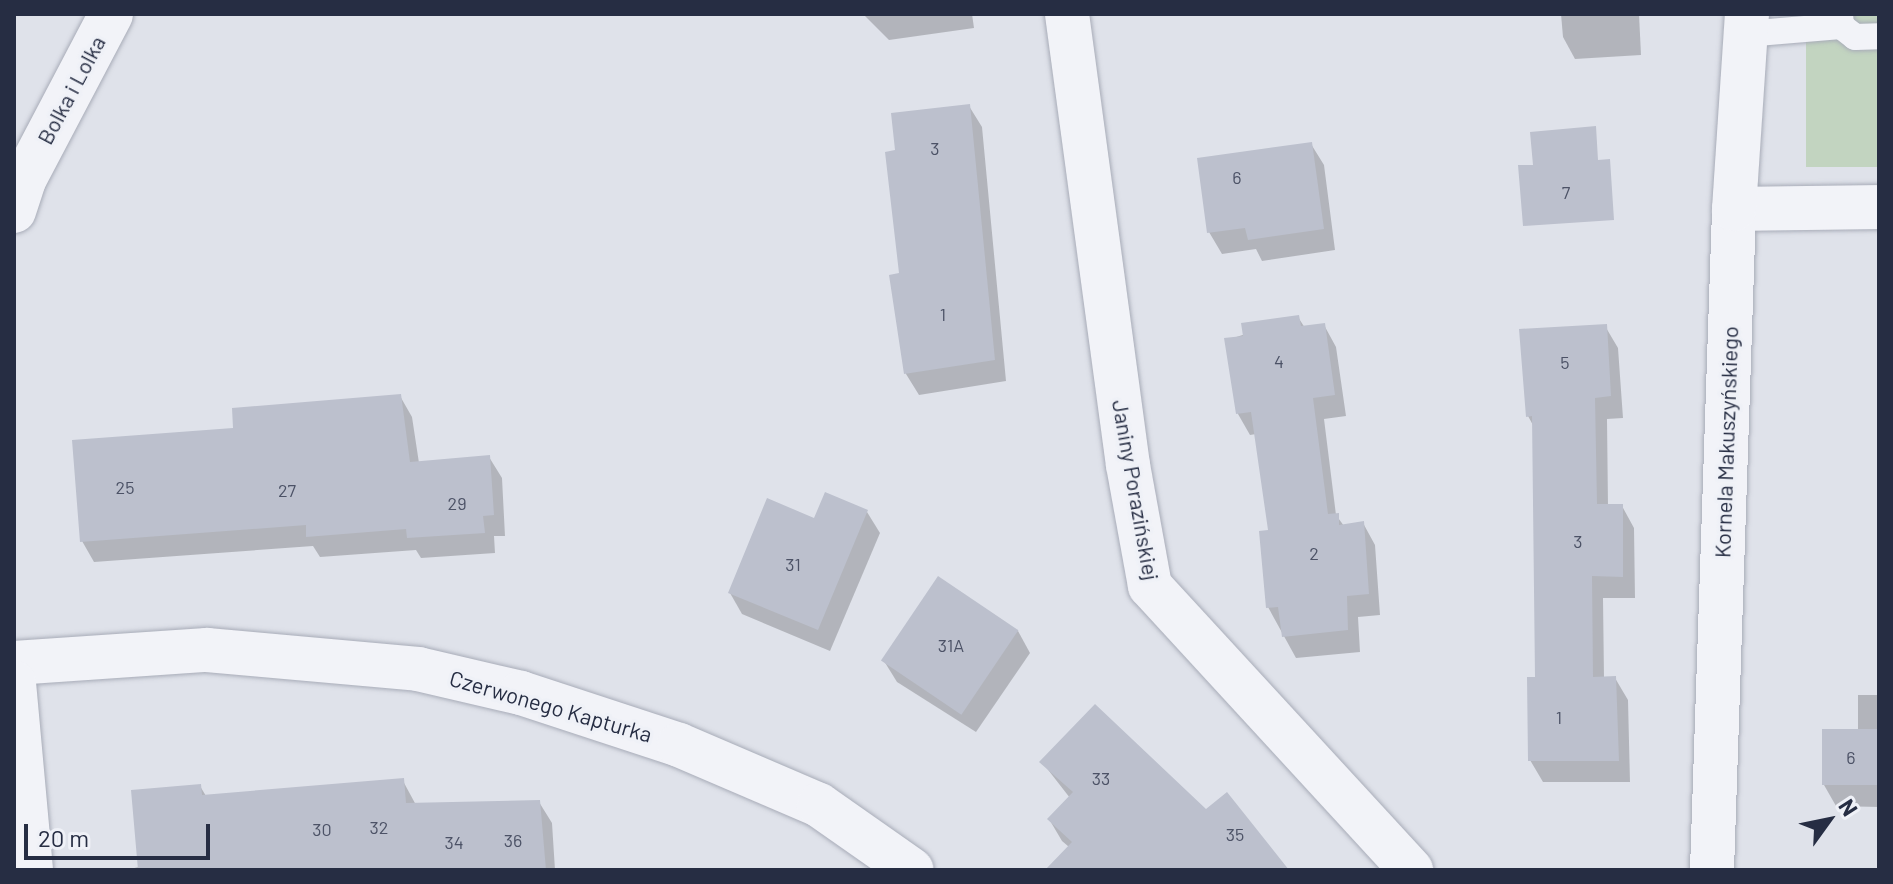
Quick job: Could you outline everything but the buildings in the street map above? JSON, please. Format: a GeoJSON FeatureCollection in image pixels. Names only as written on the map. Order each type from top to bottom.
{"type":"FeatureCollection","features":[{"type":"Feature","properties":{"kind":"street","name":"Bolka i Lolka"},"geometry":{"type":"LineString","coordinates":[[14,211],[24,180],[111,14]]}},
{"type":"Feature","properties":{"kind":"street","name":"Janiny Porazińskiej"},"geometry":{"type":"LineString","coordinates":[[1067,14],[1128,465],[1150,586],[1411,870]]}},
{"type":"Feature","properties":{"kind":"street","name":"Kornela Makuszyńskiego"},"geometry":{"type":"LineString","coordinates":[[1712,870],[1734,209],[1746,24]]}},
{"type":"Feature","properties":{"kind":"street"},"geometry":{"type":"LineString","coordinates":[[1734,209],[1879,207]]}},
{"type":"Feature","properties":{"kind":"street","name":"Czerwonego Kapturka"},"geometry":{"type":"LineString","coordinates":[[14,663],[207,650],[433,672],[521,693],[679,745],[819,805],[912,870]]}},
{"type":"Feature","properties":{"kind":"street"},"geometry":{"type":"LineString","coordinates":[[14,683],[31,870]]}},
{"type":"Feature","properties":{"kind":"lane"},"geometry":{"type":"LineString","coordinates":[[1746,24],[1841,20],[1855,37],[1879,36]]}},
{"type":"Feature","properties":{"kind":"green space"},"geometry":{"type":"Polygon","coordinates":[[[1806,14],[1879,14],[1879,167],[1806,167],[1806,14]]]}}]}
